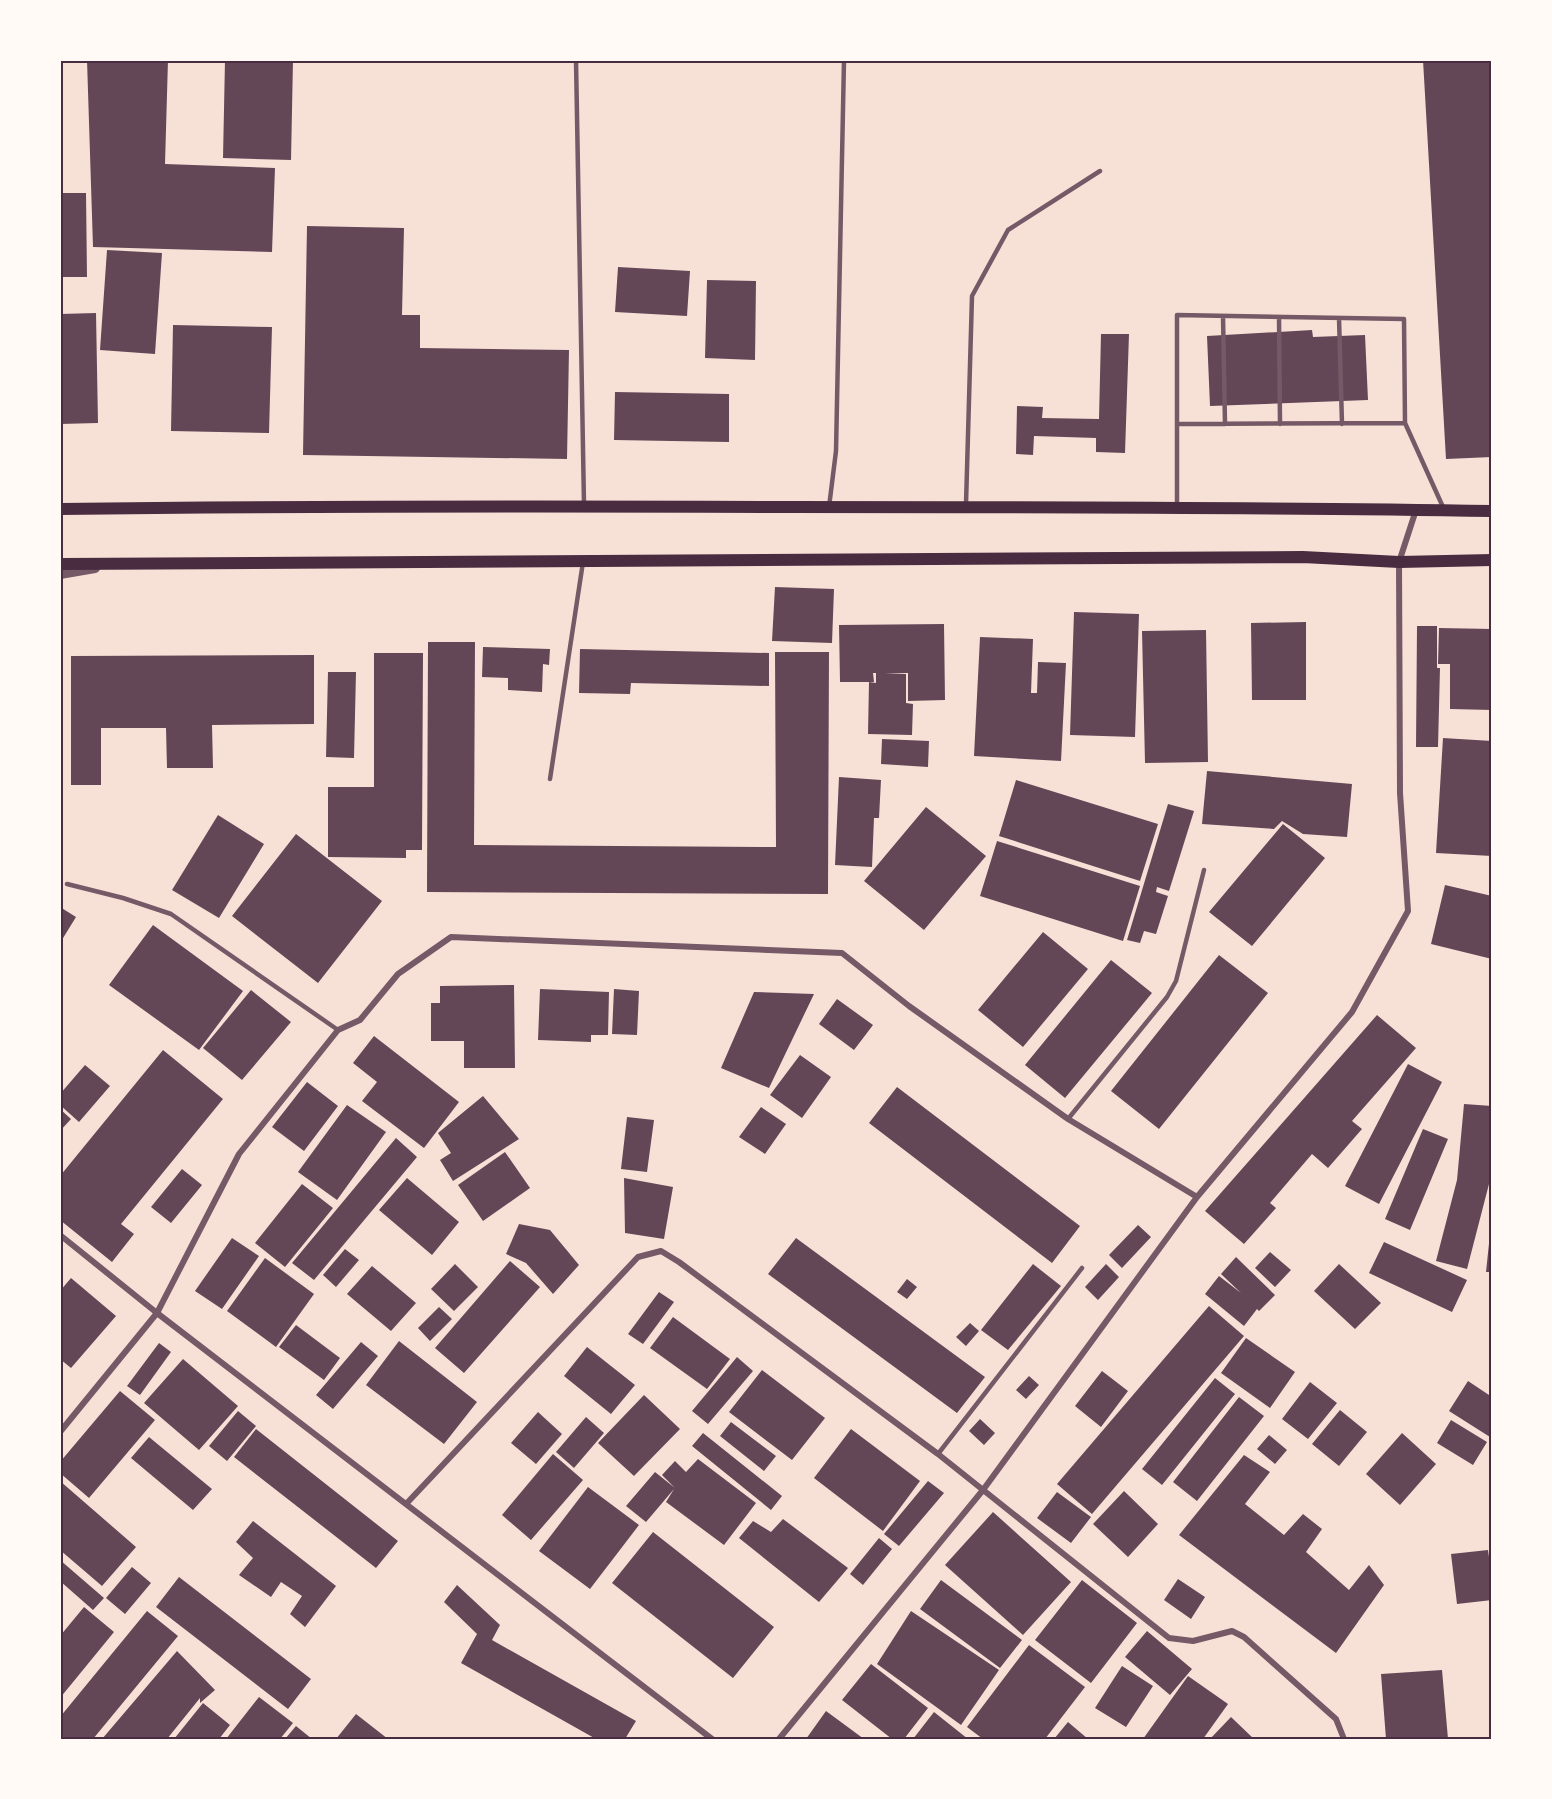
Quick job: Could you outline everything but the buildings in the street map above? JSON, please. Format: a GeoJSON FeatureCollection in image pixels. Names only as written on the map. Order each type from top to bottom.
{"type":"FeatureCollection","features":[{"type":"Feature","properties":{"kind":"main road"},"geometry":{"type":"LineString","coordinates":[[60,509],[1178,507],[1492,511]]}},
{"type":"Feature","properties":{"kind":"main road"},"geometry":{"type":"LineString","coordinates":[[60,564],[1303,557],[1398,562],[1492,560]]}},
{"type":"Feature","properties":{"kind":"street"},"geometry":{"type":"LineString","coordinates":[[779,1739],[983,1490],[1197,1197],[1352,1012],[1408,911],[1400,793],[1398,562],[1417,510]]}},
{"type":"Feature","properties":{"kind":"street"},"geometry":{"type":"LineString","coordinates":[[60,574],[114,564]]}},
{"type":"Feature","properties":{"kind":"street"},"geometry":{"type":"LineString","coordinates":[[60,1432],[157,1313],[239,1154],[338,1030],[360,1020],[398,974],[451,937],[842,953],[909,1005],[1068,1119],[1197,1197]]}},
{"type":"Feature","properties":{"kind":"street"},"geometry":{"type":"LineString","coordinates":[[60,1236],[712,1739]]}},
{"type":"Feature","properties":{"kind":"street"},"geometry":{"type":"LineString","coordinates":[[407,1503],[638,1257],[661,1251],[938,1454],[1169,1638],[1193,1641],[1232,1631],[1245,1637],[1336,1719],[1344,1739]]}},
{"type":"Feature","properties":{"kind":"lane"},"geometry":{"type":"LineString","coordinates":[[576,60],[584,507]]}},
{"type":"Feature","properties":{"kind":"lane"},"geometry":{"type":"LineString","coordinates":[[829,507],[836,451],[843,60]]}},
{"type":"Feature","properties":{"kind":"lane"},"geometry":{"type":"LineString","coordinates":[[966,507],[972,296],[1008,230],[1100,171]]}},
{"type":"Feature","properties":{"kind":"lane"},"geometry":{"type":"LineString","coordinates":[[1178,507],[1177,315],[1404,319],[1405,423],[1444,510]]}},
{"type":"Feature","properties":{"kind":"lane"},"geometry":{"type":"LineString","coordinates":[[1224,316],[1225,424]]}},
{"type":"Feature","properties":{"kind":"lane"},"geometry":{"type":"LineString","coordinates":[[1279,317],[1280,424]]}},
{"type":"Feature","properties":{"kind":"lane"},"geometry":{"type":"LineString","coordinates":[[1339,318],[1342,423]]}},
{"type":"Feature","properties":{"kind":"lane"},"geometry":{"type":"LineString","coordinates":[[1177,424],[1405,423]]}},
{"type":"Feature","properties":{"kind":"lane"},"geometry":{"type":"LineString","coordinates":[[550,779],[583,561]]}},
{"type":"Feature","properties":{"kind":"lane"},"geometry":{"type":"LineString","coordinates":[[1068,1119],[1167,997],[1176,981],[1204,870]]}},
{"type":"Feature","properties":{"kind":"lane"},"geometry":{"type":"LineString","coordinates":[[67,884],[123,898],[171,914],[338,1030]]}},
{"type":"Feature","properties":{"kind":"lane"},"geometry":{"type":"LineString","coordinates":[[938,1454],[1082,1268]]}}]}
